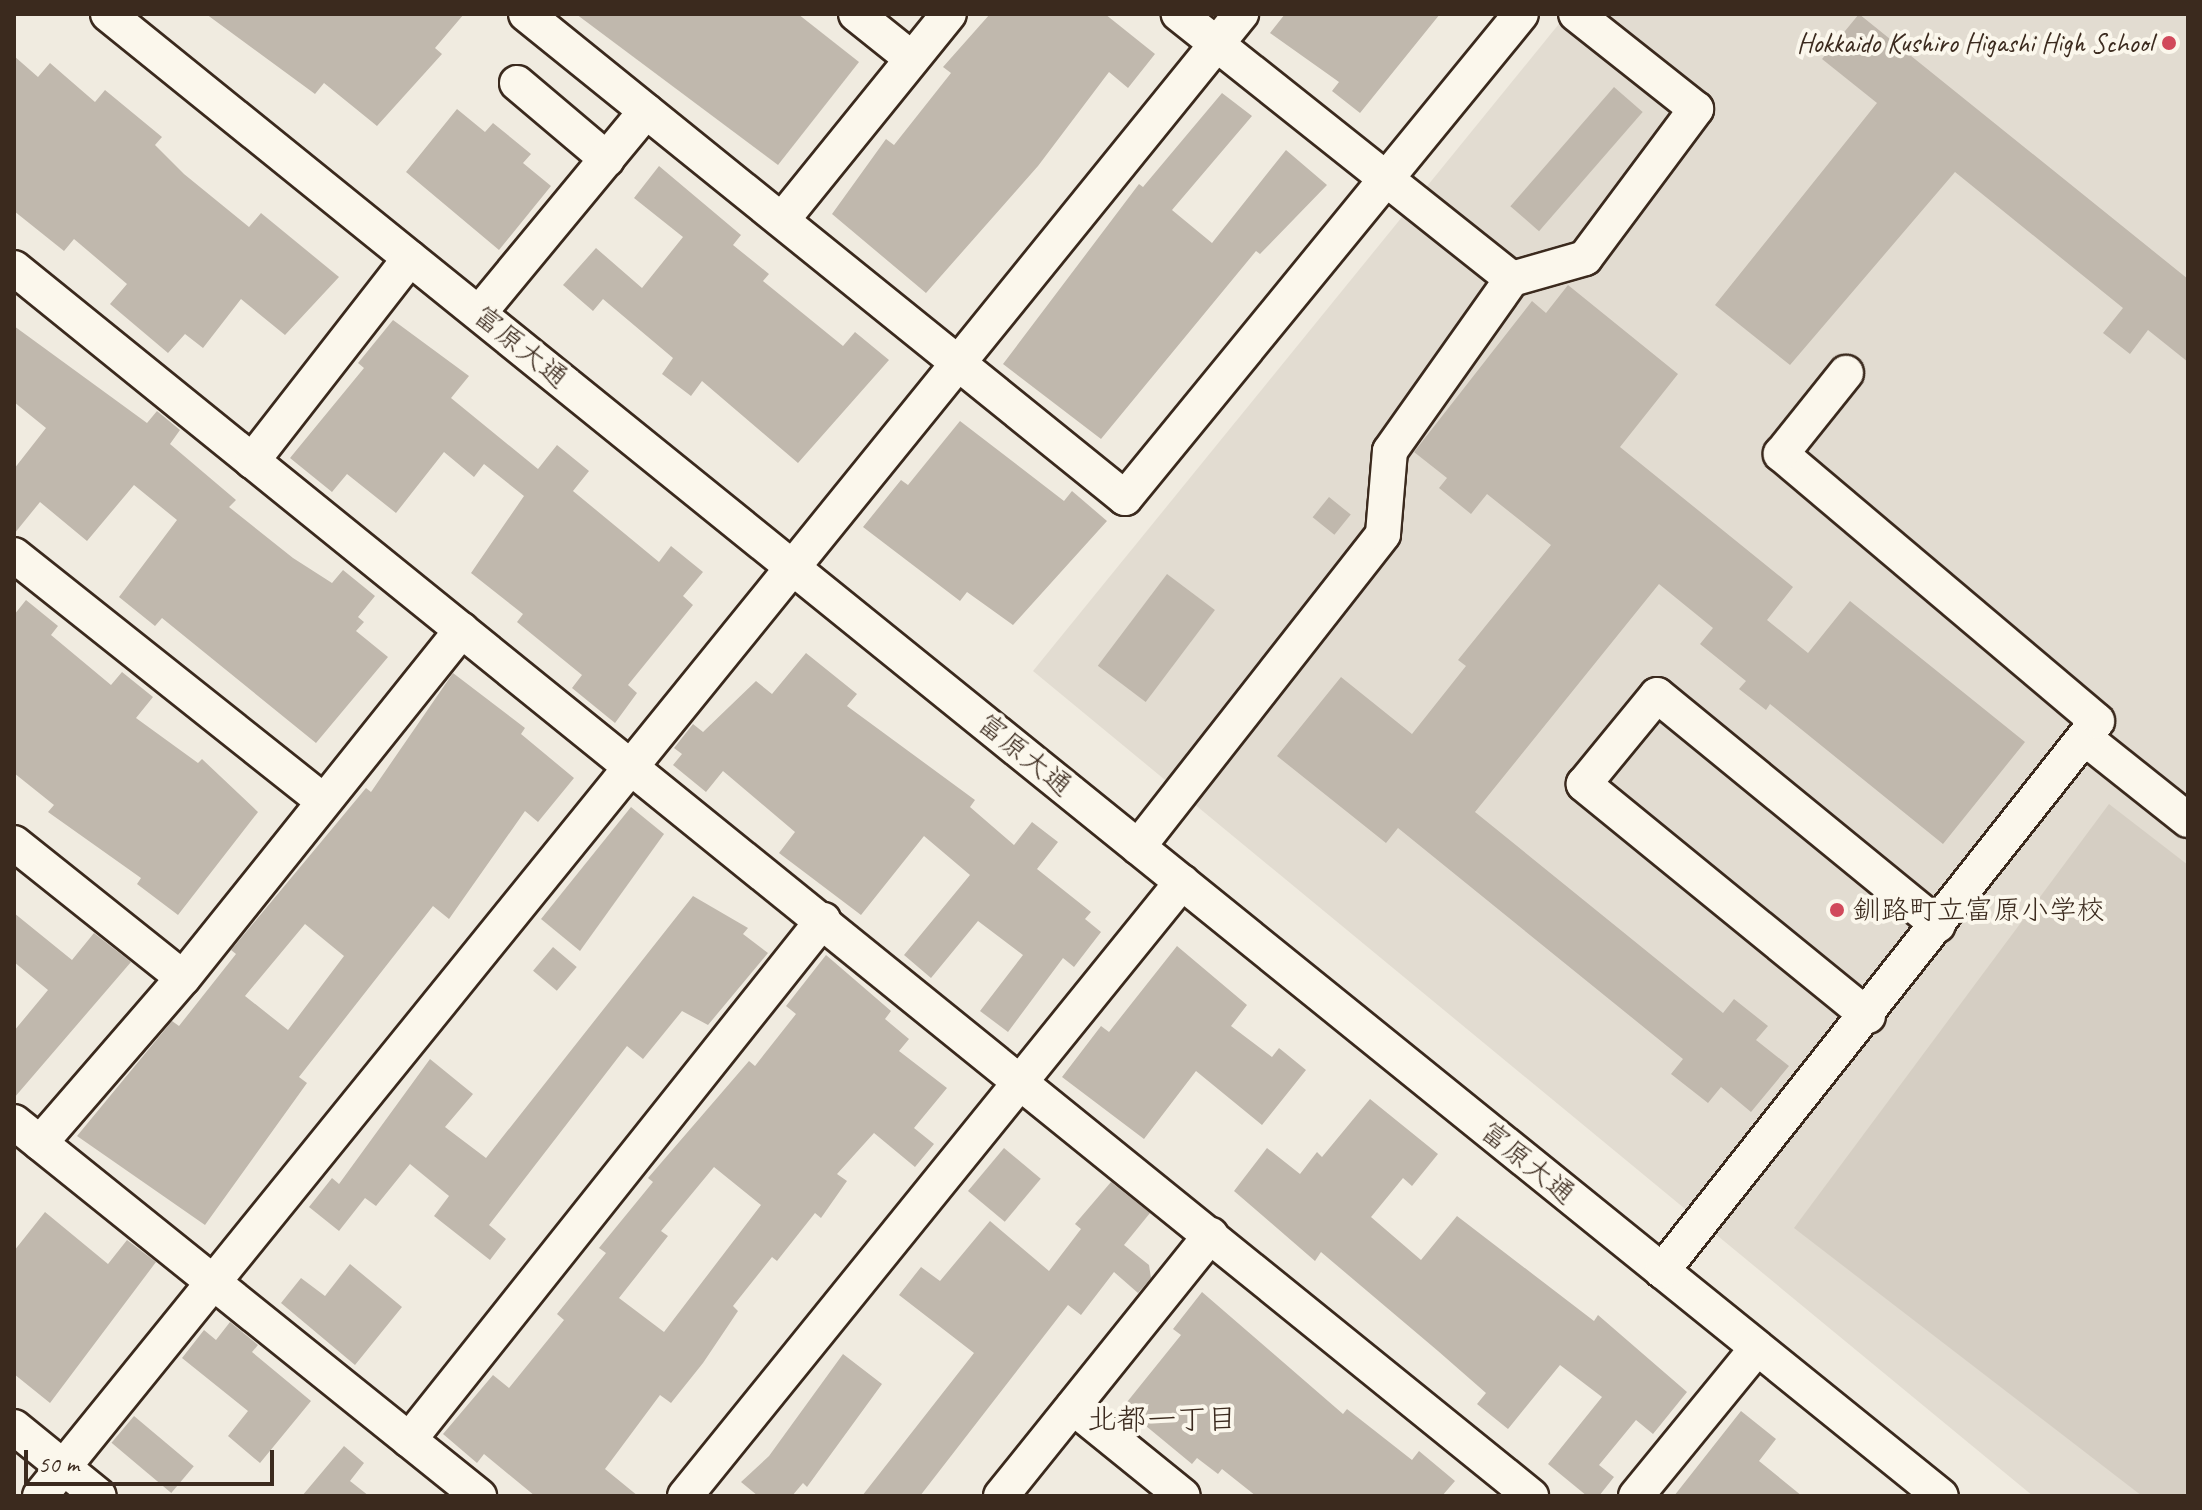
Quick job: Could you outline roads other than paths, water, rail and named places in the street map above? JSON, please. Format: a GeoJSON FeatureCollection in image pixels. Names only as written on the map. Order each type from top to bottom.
{"type":"FeatureCollection","features":[{"type":"Feature","properties":{"kind":"street","name":"富原大通"},"geometry":{"type":"LineString","coordinates":[[108,14],[1941,1496]]}},
{"type":"Feature","properties":{"kind":"street"},"geometry":{"type":"LineString","coordinates":[[526,14],[1125,498],[1521,14]]}},
{"type":"Feature","properties":{"kind":"street"},"geometry":{"type":"LineString","coordinates":[[856,14],[911,58]]}},
{"type":"Feature","properties":{"kind":"street"},"geometry":{"type":"LineString","coordinates":[[782,220],[949,14]]}},
{"type":"Feature","properties":{"kind":"street"},"geometry":{"type":"LineString","coordinates":[[1179,14],[1512,279]]}},
{"type":"Feature","properties":{"kind":"street"},"geometry":{"type":"LineString","coordinates":[[40,1496],[1241,14]]}},
{"type":"Feature","properties":{"kind":"street"},"geometry":{"type":"LineString","coordinates":[[1138,847],[1383,534],[1390,451],[1512,279],[1585,258],[1696,109],[1576,14]]}},
{"type":"Feature","properties":{"kind":"street"},"geometry":{"type":"LineString","coordinates":[[517,83],[607,159]]}},
{"type":"Feature","properties":{"kind":"street"},"geometry":{"type":"LineString","coordinates":[[479,313],[646,111]]}},
{"type":"Feature","properties":{"kind":"street"},"geometry":{"type":"LineString","coordinates":[[252,461],[410,258]]}},
{"type":"Feature","properties":{"kind":"street"},"geometry":{"type":"LineString","coordinates":[[14,268],[1531,1496]]}},
{"type":"Feature","properties":{"kind":"street"},"geometry":{"type":"LineString","coordinates":[[1662,1271],[1868,1016],[2097,721],[1781,454],[1846,373]]}},
{"type":"Feature","properties":{"kind":"street"},"geometry":{"type":"LineString","coordinates":[[14,555],[322,800]]}},
{"type":"Feature","properties":{"kind":"street"},"geometry":{"type":"LineString","coordinates":[[40,1143],[183,978],[322,800],[462,630]]}},
{"type":"Feature","properties":{"kind":"street"},"geometry":{"type":"LineString","coordinates":[[1868,1016],[1584,784],[1657,695],[1938,925]]}},
{"type":"Feature","properties":{"kind":"street"},"geometry":{"type":"LineString","coordinates":[[2086,739],[2188,820]]}},
{"type":"Feature","properties":{"kind":"street"},"geometry":{"type":"LineString","coordinates":[[14,843],[183,978]]}},
{"type":"Feature","properties":{"kind":"street"},"geometry":{"type":"LineString","coordinates":[[685,1496],[1182,882]]}},
{"type":"Feature","properties":{"kind":"street"},"geometry":{"type":"LineString","coordinates":[[409,1440],[823,920]]}},
{"type":"Feature","properties":{"kind":"street"},"geometry":{"type":"LineString","coordinates":[[14,1122],[479,1496]]}},
{"type":"Feature","properties":{"kind":"street"},"geometry":{"type":"LineString","coordinates":[[1001,1496],[1211,1235]]}},
{"type":"Feature","properties":{"kind":"street"},"geometry":{"type":"LineString","coordinates":[[1636,1496],[1757,1348]]}},
{"type":"Feature","properties":{"kind":"street"},"geometry":{"type":"LineString","coordinates":[[1073,1407],[1183,1496]]}},
{"type":"Feature","properties":{"kind":"street"},"geometry":{"type":"LineString","coordinates":[[14,1427],[99,1496]]}},
{"type":"Feature","properties":{"kind":"place","name":"Hokkaido Kushiro Higashi High School"},"geometry":{"type":"Point","coordinates":[2169,43]}},
{"type":"Feature","properties":{"kind":"place","name":"釧路町立富原小学校"},"geometry":{"type":"Point","coordinates":[1837,910]}},
{"type":"Feature","properties":{"kind":"district","name":"北都一丁目"},"geometry":{"type":"Point","coordinates":[1162,1419]}}]}
